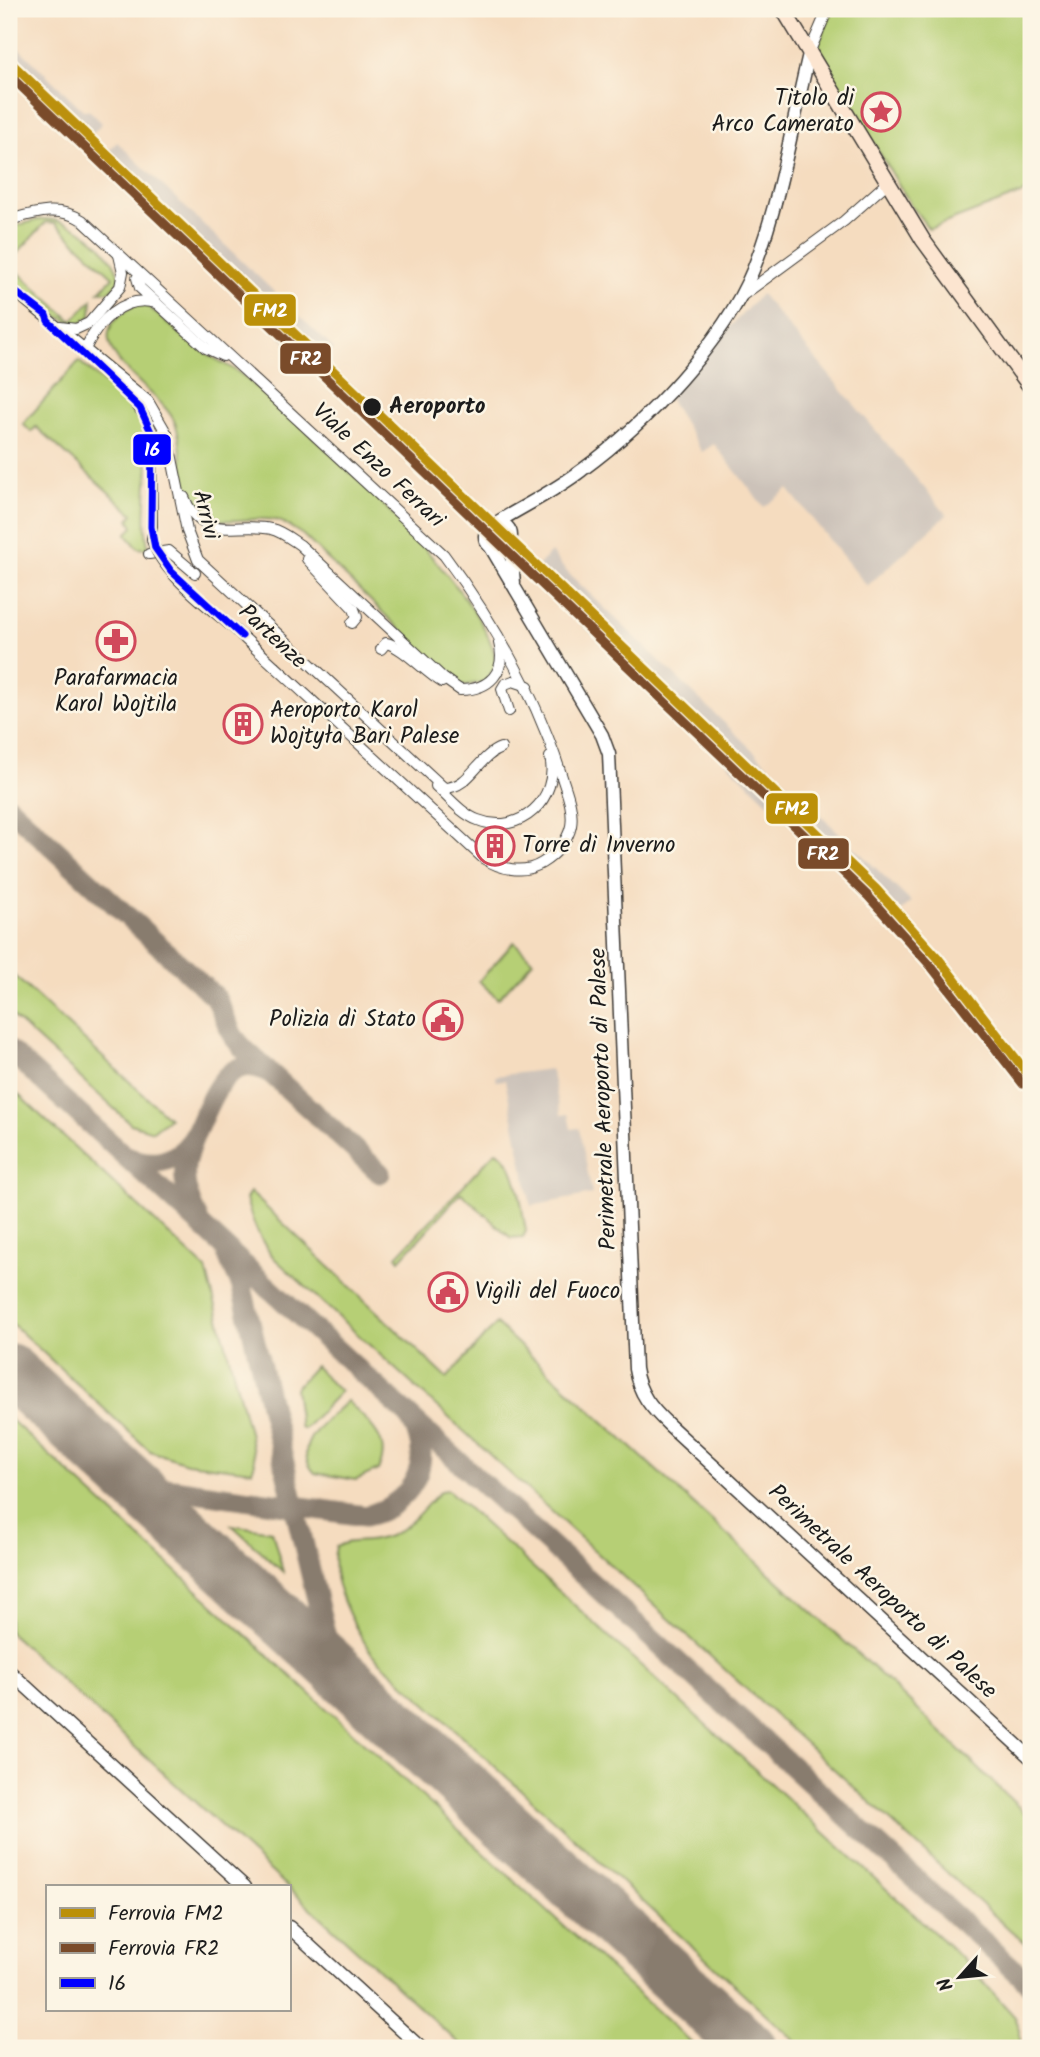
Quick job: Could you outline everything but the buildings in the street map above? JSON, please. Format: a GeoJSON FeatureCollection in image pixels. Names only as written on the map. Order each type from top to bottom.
{"type":"FeatureCollection","features":[{"type":"Feature","properties":{"kind":"main road"},"geometry":{"type":"LineString","coordinates":[[783,9],[923,240],[1031,388]]}},
{"type":"Feature","properties":{"kind":"street"},"geometry":{"type":"LineString","coordinates":[[526,507],[511,537],[502,548],[490,546],[485,532],[582,470],[648,412],[695,359],[739,298],[763,243],[809,54],[828,9]]}},
{"type":"Feature","properties":{"kind":"street"},"geometry":{"type":"LineString","coordinates":[[739,298],[845,221],[887,183]]}},
{"type":"Feature","properties":{"kind":"street","name":"Viale Enzo Ferrari"},"geometry":{"type":"LineString","coordinates":[[9,220],[51,210],[72,213],[434,545],[466,584],[528,686],[538,712]]}},
{"type":"Feature","properties":{"kind":"street"},"geometry":{"type":"LineString","coordinates":[[120,259],[212,348],[233,360]]}},
{"type":"Feature","properties":{"kind":"street"},"geometry":{"type":"LineString","coordinates":[[65,328],[89,323],[120,287],[120,259]]}},
{"type":"Feature","properties":{"kind":"street"},"geometry":{"type":"LineString","coordinates":[[137,278],[141,288],[206,348],[233,360]]}},
{"type":"Feature","properties":{"kind":"street"},"geometry":{"type":"LineString","coordinates":[[9,287],[46,316]]}},
{"type":"Feature","properties":{"kind":"street"},"geometry":{"type":"LineString","coordinates":[[87,347],[113,312],[123,305],[145,300],[156,303]]}},
{"type":"Feature","properties":{"kind":"street","name":"Arrivi"},"geometry":{"type":"LineString","coordinates":[[46,316],[87,347],[158,414],[167,434],[188,538],[198,560],[444,788],[462,783],[490,753],[501,748]]}},
{"type":"Feature","properties":{"kind":"street","name":"Partenze"},"geometry":{"type":"LineString","coordinates":[[46,316],[48,321],[130,398],[148,421],[152,434],[152,540],[159,557],[171,571],[496,867],[529,869],[552,856],[568,834],[572,811],[538,712]]}},
{"type":"Feature","properties":{"kind":"street"},"geometry":{"type":"LineString","coordinates":[[176,477],[187,504],[194,514],[209,525],[226,530],[255,526],[274,530],[300,545],[453,686]]}},
{"type":"Feature","properties":{"kind":"street"},"geometry":{"type":"LineString","coordinates":[[496,523],[507,526],[511,537]]}},
{"type":"Feature","properties":{"kind":"street"},"geometry":{"type":"LineString","coordinates":[[285,536],[354,609],[357,617],[352,623]]}},
{"type":"Feature","properties":{"kind":"street","name":"Perimetrale Aeroporto di Palese"},"geometry":{"type":"LineString","coordinates":[[511,537],[514,587]]}},
{"type":"Feature","properties":{"kind":"street","name":"Perimetrale Aeroporto di Palese"},"geometry":{"type":"LineString","coordinates":[[490,546],[602,735],[609,754],[635,1369],[638,1385],[649,1406],[1031,1758]]}},
{"type":"Feature","properties":{"kind":"street"},"geometry":{"type":"LineString","coordinates":[[149,554],[169,551],[195,573]]}},
{"type":"Feature","properties":{"kind":"street"},"geometry":{"type":"LineString","coordinates":[[381,649],[386,643],[394,645],[425,673],[453,686],[470,690],[493,680],[502,658],[494,629]]}},
{"type":"Feature","properties":{"kind":"street"},"geometry":{"type":"LineString","coordinates":[[509,711],[502,689],[505,684],[513,681],[528,686]]}},
{"type":"Feature","properties":{"kind":"street"},"geometry":{"type":"LineString","coordinates":[[406,758],[456,805],[478,821],[503,825],[526,817],[539,808],[551,783],[552,767],[538,712]]}},
{"type":"Feature","properties":{"kind":"street"},"geometry":{"type":"LineString","coordinates":[[9,1671],[244,1885]]}},
{"type":"Feature","properties":{"kind":"street"},"geometry":{"type":"LineString","coordinates":[[290,1928],[421,2048]]}},
{"type":"Feature","properties":{"kind":"shaded area"},"geometry":{"type":"Polygon","coordinates":[[[9,39],[83,110],[90,111],[102,123],[81,146],[54,125],[52,119],[9,77],[9,39]]]}},
{"type":"Feature","properties":{"kind":"shaded area"},"geometry":{"type":"Polygon","coordinates":[[[117,142],[334,349],[314,369],[98,163],[117,142]]]}},
{"type":"Feature","properties":{"kind":"shaded area"},"geometry":{"type":"Polygon","coordinates":[[[761,294],[947,515],[867,586],[788,489],[764,507],[714,444],[702,452],[669,398],[761,294]]]}},
{"type":"Feature","properties":{"kind":"shaded area"},"geometry":{"type":"Polygon","coordinates":[[[551,552],[565,570],[911,902],[891,920],[546,590],[539,588],[528,577],[551,552]]]}},
{"type":"Feature","properties":{"kind":"shaded area"},"geometry":{"type":"Polygon","coordinates":[[[551,1069],[561,1115],[568,1114],[571,1129],[579,1128],[592,1194],[531,1206],[505,1080],[496,1081],[495,1076],[551,1069]]]}},
{"type":"Feature","properties":{"kind":"green space"},"geometry":{"type":"Polygon","coordinates":[[[833,9],[1031,9],[1031,190],[929,229],[911,205],[821,56],[819,42],[833,9]]]}},
{"type":"Feature","properties":{"kind":"green space"},"geometry":{"type":"Polygon","coordinates":[[[41,219],[66,223],[90,237],[110,257],[120,280],[110,291],[99,292],[113,277],[55,223],[46,222],[9,262],[9,228],[41,219]]]}},
{"type":"Feature","properties":{"kind":"green space"},"geometry":{"type":"Polygon","coordinates":[[[9,264],[72,321],[92,300],[91,316],[77,325],[54,315],[9,278],[9,264]]]}},
{"type":"Feature","properties":{"kind":"green space"},"geometry":{"type":"Polygon","coordinates":[[[135,305],[148,306],[198,348],[242,375],[274,402],[350,472],[432,557],[465,599],[488,636],[496,666],[485,682],[461,686],[454,682],[303,535],[289,526],[265,519],[220,520],[202,513],[194,506],[185,484],[175,423],[166,409],[122,365],[112,350],[108,335],[115,320],[135,305]]]}},
{"type":"Feature","properties":{"kind":"green space"},"geometry":{"type":"Polygon","coordinates":[[[79,361],[136,411],[143,426],[148,459],[145,515],[149,549],[138,548],[126,534],[133,527],[129,519],[133,514],[36,427],[31,432],[23,424],[79,361]]]}},
{"type":"Feature","properties":{"kind":"green space"},"geometry":{"type":"Polygon","coordinates":[[[514,942],[533,961],[498,999],[479,981],[514,942]]]}},
{"type":"Feature","properties":{"kind":"green space"},"geometry":{"type":"Polygon","coordinates":[[[9,971],[169,1118],[153,1131],[131,1124],[9,1013],[9,971]]]}},
{"type":"Feature","properties":{"kind":"green space"},"geometry":{"type":"Polygon","coordinates":[[[9,1086],[206,1269],[250,1436],[255,1463],[252,1471],[187,1463],[150,1451],[9,1321],[9,1086]]]}},
{"type":"Feature","properties":{"kind":"green space"},"geometry":{"type":"Polygon","coordinates":[[[496,1151],[510,1165],[514,1175],[526,1231],[523,1237],[511,1238],[461,1193],[400,1260],[397,1256],[496,1151]]]}},
{"type":"Feature","properties":{"kind":"green space"},"geometry":{"type":"Polygon","coordinates":[[[250,1192],[447,1378],[496,1324],[892,1685],[1031,1819],[1031,1949],[274,1258],[254,1223],[246,1199],[250,1192]]]}},
{"type":"Feature","properties":{"kind":"green space"},"geometry":{"type":"Polygon","coordinates":[[[315,1366],[340,1392],[304,1429],[300,1427],[295,1388],[315,1366]]]}},
{"type":"Feature","properties":{"kind":"green space"},"geometry":{"type":"Polygon","coordinates":[[[347,1401],[376,1432],[383,1449],[378,1470],[356,1480],[315,1473],[308,1463],[306,1453],[308,1443],[321,1425],[347,1401]]]}},
{"type":"Feature","properties":{"kind":"green space"},"geometry":{"type":"Polygon","coordinates":[[[9,1418],[697,2048],[464,2048],[290,1889],[290,1885],[286,1885],[9,1632],[9,1418]]]}},
{"type":"Feature","properties":{"kind":"green space"},"geometry":{"type":"Polygon","coordinates":[[[448,1490],[961,1957],[1015,2017],[1020,2029],[1020,2048],[803,2048],[372,1654],[350,1617],[339,1588],[334,1560],[336,1547],[395,1533],[412,1521],[441,1491],[448,1490]]]}},
{"type":"Feature","properties":{"kind":"green space"},"geometry":{"type":"Polygon","coordinates":[[[232,1525],[272,1531],[283,1572],[232,1525]]]}},
{"type":"Feature","properties":{"kind":"taxiway"},"geometry":{"type":"LineString","coordinates":[[9,807],[216,998],[233,1036],[243,1048],[380,1173]]}},
{"type":"Feature","properties":{"kind":"taxiway"},"geometry":{"type":"LineString","coordinates":[[9,1050],[1031,1985]]}},
{"type":"Feature","properties":{"kind":"taxiway"},"geometry":{"type":"LineString","coordinates":[[198,1219],[188,1194],[185,1167],[190,1147],[208,1105],[226,1076],[235,1070],[255,1067],[268,1072]]}},
{"type":"Feature","properties":{"kind":"taxiway"},"geometry":{"type":"LineString","coordinates":[[127,1156],[145,1162],[162,1161],[178,1154],[191,1141]]}},
{"type":"Feature","properties":{"kind":"taxiway"},"geometry":{"type":"LineString","coordinates":[[227,1254],[241,1284],[327,1641],[331,1655],[346,1678]]}},
{"type":"Feature","properties":{"kind":"taxiway"},"geometry":{"type":"LineString","coordinates":[[117,1469],[130,1478],[152,1486],[365,1516],[394,1503],[406,1493],[414,1481],[421,1453],[419,1438],[412,1422]]}},
{"type":"Feature","properties":{"kind":"taxiway"},"geometry":{"type":"LineString","coordinates":[[179,1526],[174,1515],[175,1504],[190,1492]]}},
{"type":"Feature","properties":{"kind":"taxiway"},"geometry":{"type":"LineString","coordinates":[[284,1622],[300,1628],[310,1624],[318,1608]]}},
{"type":"Feature","properties":{"kind":"runway"},"geometry":{"type":"LineString","coordinates":[[9,1370],[750,2048]]}},
{"type":"Feature","properties":{"kind":"rail line","name":"FM2"},"geometry":{"type":"LineString","coordinates":[[9,61],[876,889],[938,958],[1031,1078]]}},
{"type":"Feature","properties":{"kind":"rail line","name":"FR2"},"geometry":{"type":"LineString","coordinates":[[9,75],[868,896],[930,965],[1023,1084]]}},
{"type":"Feature","properties":{"kind":"transit line","name":"16"},"geometry":{"type":"LineString","coordinates":[[9,287],[46,315],[48,321],[140,408],[152,434],[151,527],[155,548],[171,571],[242,636]]}},
{"type":"Feature","properties":{"kind":"place","name":"Titolo di Arco Camerato"},"geometry":{"type":"Point","coordinates":[881,112]}},
{"type":"Feature","properties":{"kind":"place","name":"Aeroporto"},"geometry":{"type":"Point","coordinates":[372,407]}},
{"type":"Feature","properties":{"kind":"place","name":"Parafarmacia Karol Wojtila"},"geometry":{"type":"Point","coordinates":[116,641]}},
{"type":"Feature","properties":{"kind":"place","name":"Aeroporto Karol Wojtyła Bari Palese"},"geometry":{"type":"Point","coordinates":[243,724]}},
{"type":"Feature","properties":{"kind":"place","name":"Torre di Inverno"},"geometry":{"type":"Point","coordinates":[495,846]}},
{"type":"Feature","properties":{"kind":"place","name":"Polizia di Stato"},"geometry":{"type":"Point","coordinates":[443,1020]}},
{"type":"Feature","properties":{"kind":"place","name":"Vigili del Fuoco"},"geometry":{"type":"Point","coordinates":[448,1292]}}]}
